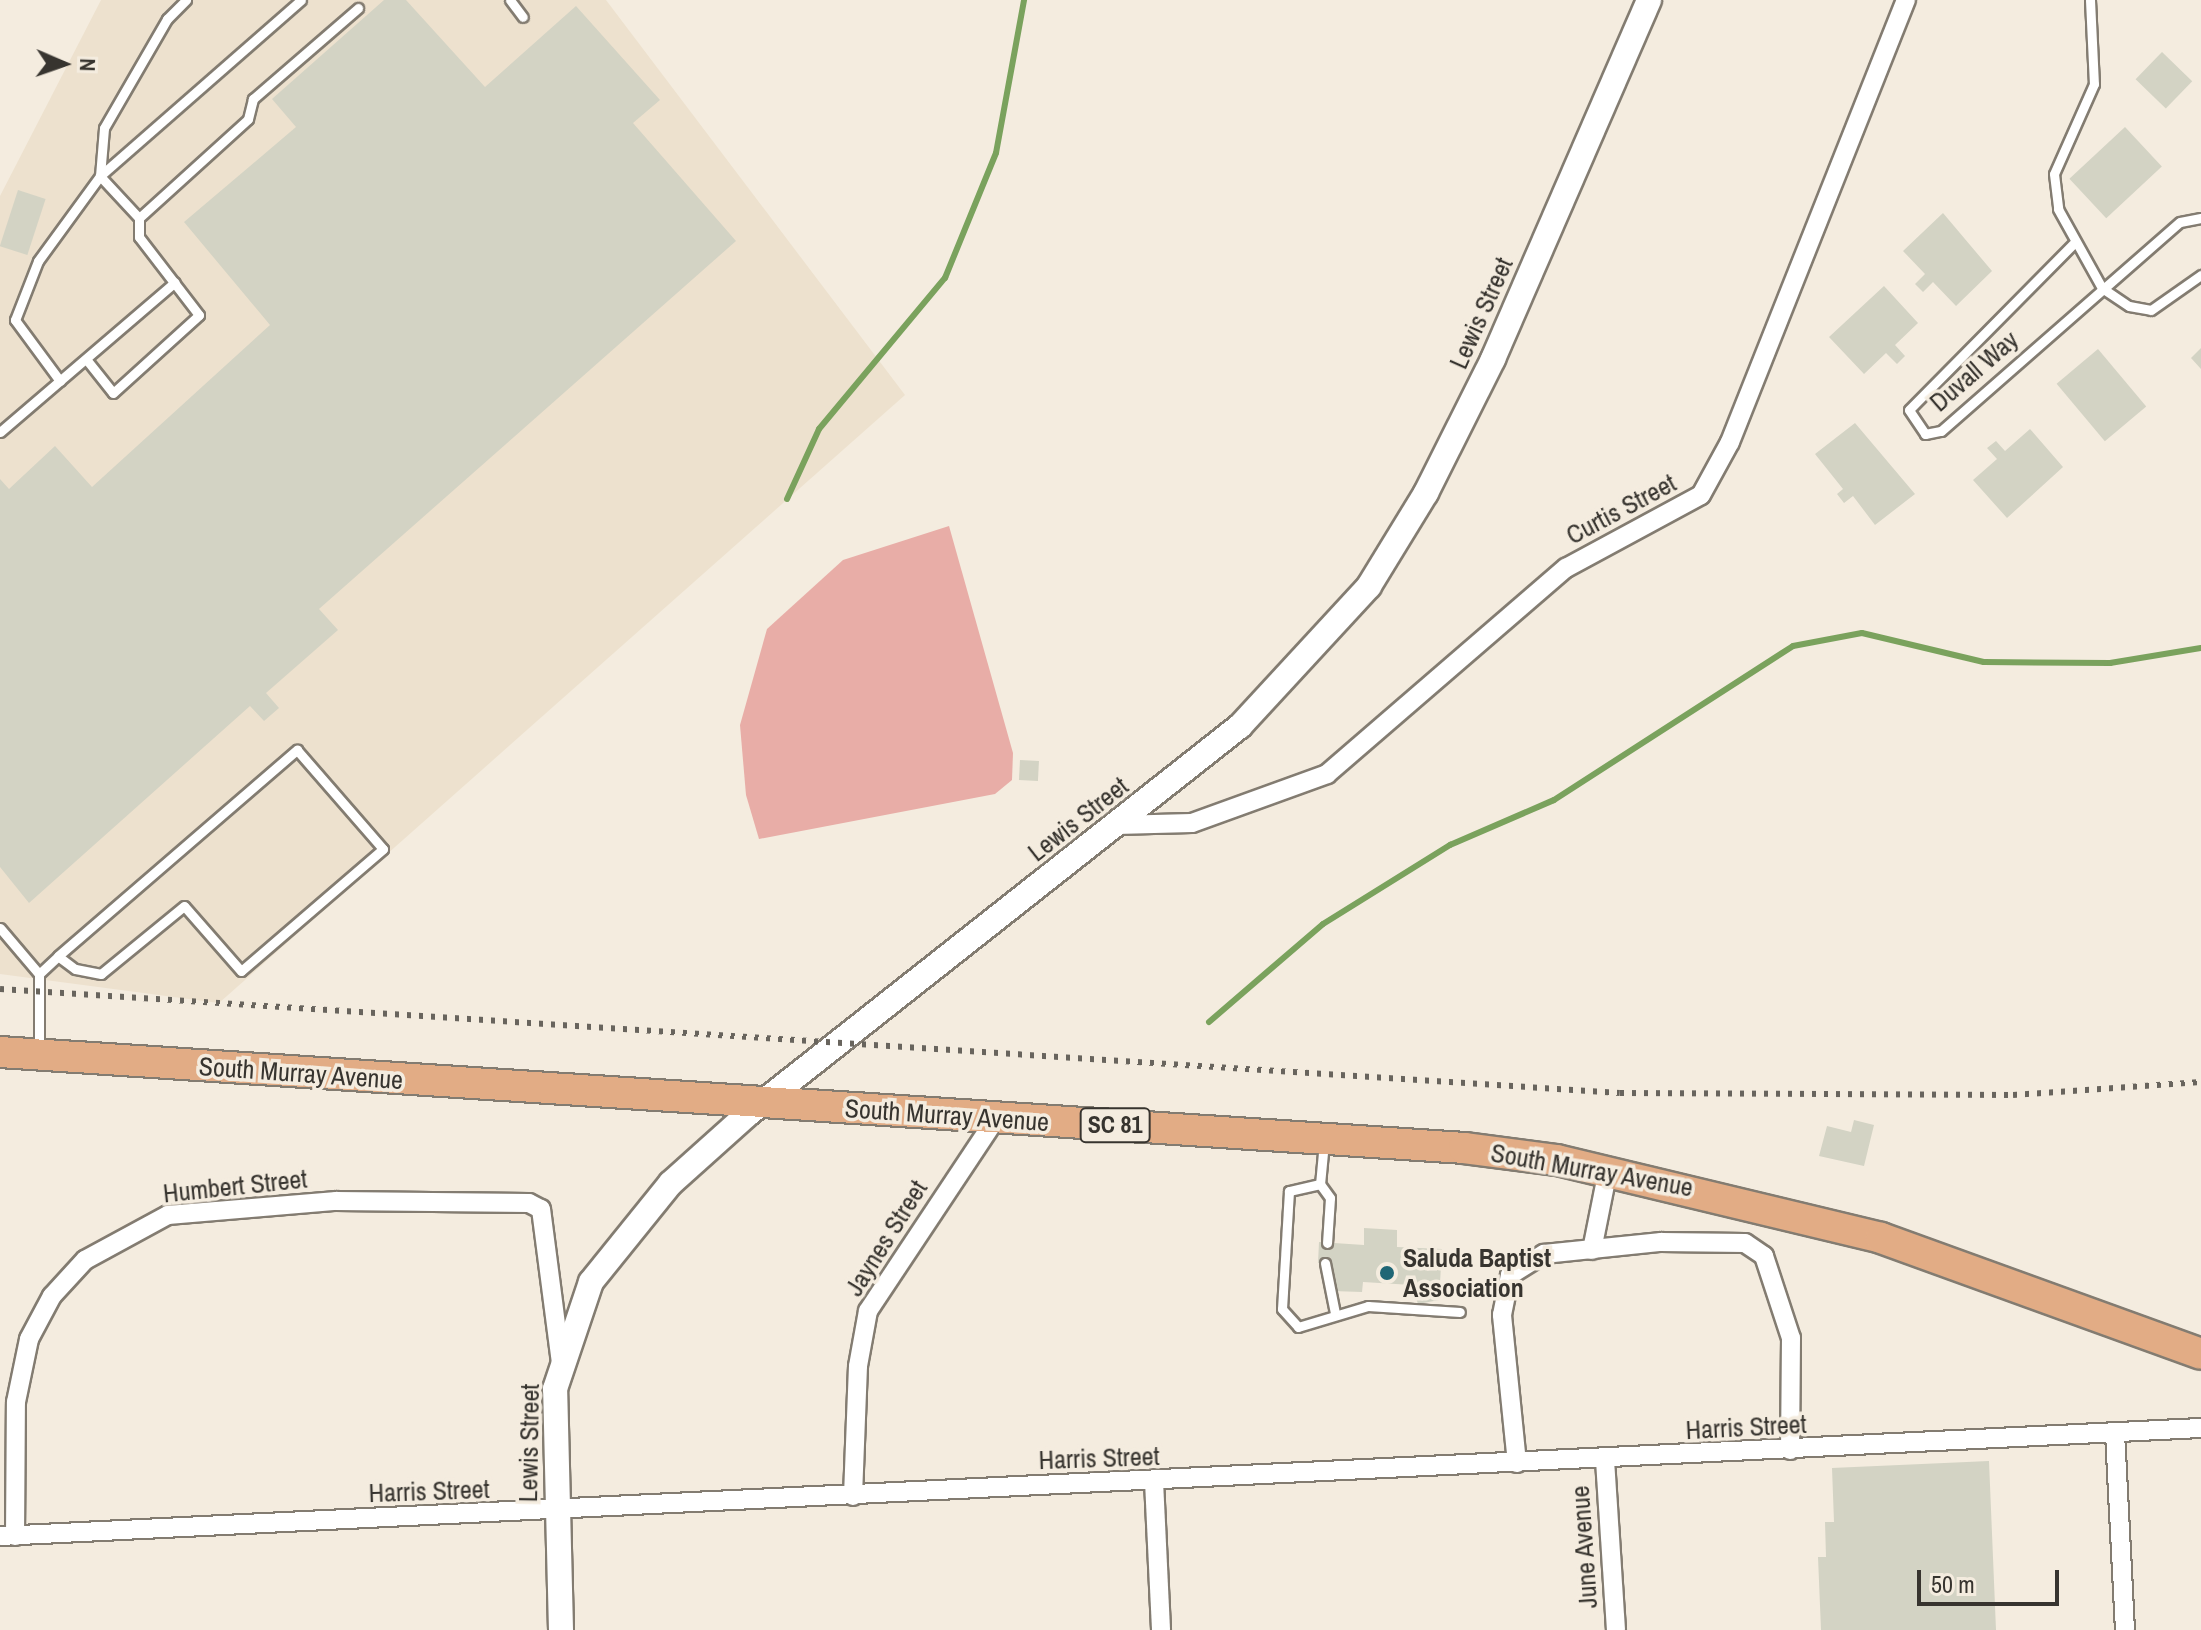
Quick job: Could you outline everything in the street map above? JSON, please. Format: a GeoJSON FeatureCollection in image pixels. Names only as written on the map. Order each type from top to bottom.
{"type":"FeatureCollection","features":[{"type":"Feature","properties":{"kind":"main road","name":"South Murray Avenue"},"geometry":{"type":"LineString","coordinates":[[0,1052],[1464,1148],[1608,1170],[1881,1238],[2201,1354]]}},
{"type":"Feature","properties":{"kind":"street","name":"Lewis Street"},"geometry":{"type":"LineString","coordinates":[[561,1630],[556,1512],[561,1362],[591,1282],[629,1230],[761,1103],[1116,825],[1279,690],[1369,586],[1426,493],[1493,359],[1649,0]]}},
{"type":"Feature","properties":{"kind":"street","name":"Curtis Street"},"geometry":{"type":"LineString","coordinates":[[1116,825],[1192,823],[1327,774],[1566,568],[1701,495],[1730,442],[1906,0]]}},
{"type":"Feature","properties":{"kind":"street","name":"Jaynes Street"},"geometry":{"type":"LineString","coordinates":[[853,1496],[858,1366],[868,1311],[996,1118]]}},
{"type":"Feature","properties":{"kind":"street"},"geometry":{"type":"LineString","coordinates":[[1592,1250],[1608,1170]]}},
{"type":"Feature","properties":{"kind":"street","name":"Humbert Street"},"geometry":{"type":"LineString","coordinates":[[7,1536],[16,1402],[24,1352],[43,1310],[85,1260],[168,1215],[336,1201],[529,1203],[541,1209],[561,1362]]}},
{"type":"Feature","properties":{"kind":"street"},"geometry":{"type":"LineString","coordinates":[[1517,1463],[1502,1295],[1520,1263],[1592,1250],[1711,1241],[1745,1243],[1764,1256],[1791,1338],[1790,1450]]}},
{"type":"Feature","properties":{"kind":"street","name":"Harris Street"},"geometry":{"type":"LineString","coordinates":[[7,1536],[556,1512],[2201,1428]]}},
{"type":"Feature","properties":{"kind":"street"},"geometry":{"type":"LineString","coordinates":[[2115,1433],[2125,1630]]}},
{"type":"Feature","properties":{"kind":"street","name":"June Avenue"},"geometry":{"type":"LineString","coordinates":[[1605,1460],[1616,1630]]}},
{"type":"Feature","properties":{"kind":"street"},"geometry":{"type":"LineString","coordinates":[[1154,1481],[1161,1630]]}},
{"type":"Feature","properties":{"kind":"lane"},"geometry":{"type":"LineString","coordinates":[[86,359],[113,393],[199,315],[139,237],[139,218],[100,176],[104,128],[167,19],[186,0]]}},
{"type":"Feature","properties":{"kind":"lane"},"geometry":{"type":"LineString","coordinates":[[60,381],[15,320],[38,261],[100,176],[301,0]]}},
{"type":"Feature","properties":{"kind":"lane"},"geometry":{"type":"LineString","coordinates":[[510,0],[523,17]]}},
{"type":"Feature","properties":{"kind":"lane"},"geometry":{"type":"LineString","coordinates":[[2090,0],[2094,84],[2054,174],[2073,244],[2102,288],[2151,310],[2201,275]]}},
{"type":"Feature","properties":{"kind":"lane"},"geometry":{"type":"LineString","coordinates":[[139,218],[248,119],[253,99],[358,8]]}},
{"type":"Feature","properties":{"kind":"lane","name":"Duvall Way"},"geometry":{"type":"LineString","coordinates":[[2073,244],[1909,410],[1925,434],[1941,431],[2180,222],[2201,218]]}},
{"type":"Feature","properties":{"kind":"lane"},"geometry":{"type":"LineString","coordinates":[[0,432],[175,282]]}},
{"type":"Feature","properties":{"kind":"lane"},"geometry":{"type":"LineString","coordinates":[[39,974],[58,956],[297,750],[383,849],[241,971],[184,906],[111,970],[75,969],[58,956]]}},
{"type":"Feature","properties":{"kind":"lane"},"geometry":{"type":"LineString","coordinates":[[0,928],[39,974],[39,1055]]}},
{"type":"Feature","properties":{"kind":"lane"},"geometry":{"type":"LineString","coordinates":[[1324,1139],[1320,1184],[1330,1198],[1327,1243]]}},
{"type":"Feature","properties":{"kind":"lane"},"geometry":{"type":"LineString","coordinates":[[1320,1184],[1289,1191],[1282,1309],[1298,1327],[1335,1313],[1368,1306],[1460,1312]]}},
{"type":"Feature","properties":{"kind":"lane"},"geometry":{"type":"LineString","coordinates":[[1325,1263],[1335,1313]]}},
{"type":"Feature","properties":{"kind":"shaded area"},"geometry":{"type":"Polygon","coordinates":[[[101,0],[606,0],[905,395],[219,1003],[0,974],[0,196],[101,0]]]}},
{"type":"Feature","properties":{"kind":"shaded area"},"geometry":{"type":"Polygon","coordinates":[[[949,526],[1013,753],[1012,780],[995,794],[759,839],[746,795],[740,725],[767,629],[843,560],[949,526]]]}},
{"type":"Feature","properties":{"kind":"building"},"geometry":{"type":"Polygon","coordinates":[[[384,0],[406,0],[485,87],[576,6],[660,100],[633,123],[736,241],[319,609],[338,630],[266,693],[279,708],[264,721],[250,706],[29,903],[0,867],[0,479],[9,489],[55,446],[92,487],[270,325],[184,222],[296,127],[272,99],[384,0]]]}},
{"type":"Feature","properties":{"kind":"building"},"geometry":{"type":"Polygon","coordinates":[[[2162,52],[2192,81],[2166,109],[2136,79],[2162,52]]]}},
{"type":"Feature","properties":{"kind":"building"},"geometry":{"type":"Polygon","coordinates":[[[2125,127],[2162,166],[2106,218],[2069,179],[2125,127]]]}},
{"type":"Feature","properties":{"kind":"building"},"geometry":{"type":"Polygon","coordinates":[[[18,190],[46,199],[27,255],[0,246],[18,190]]]}},
{"type":"Feature","properties":{"kind":"building"},"geometry":{"type":"Polygon","coordinates":[[[1943,213],[1992,271],[1956,306],[1933,282],[1923,292],[1915,284],[1925,274],[1903,251],[1943,213]]]}},
{"type":"Feature","properties":{"kind":"building"},"geometry":{"type":"Polygon","coordinates":[[[1884,286],[1918,323],[1895,345],[1905,356],[1897,364],[1886,353],[1864,374],[1829,337],[1884,286]]]}},
{"type":"Feature","properties":{"kind":"building"},"geometry":{"type":"Polygon","coordinates":[[[2201,348],[2201,369],[2191,358],[2201,348]]]}},
{"type":"Feature","properties":{"kind":"building"},"geometry":{"type":"Polygon","coordinates":[[[2098,349],[2146,406],[2105,441],[2057,384],[2098,349]]]}},
{"type":"Feature","properties":{"kind":"building"},"geometry":{"type":"Polygon","coordinates":[[[1855,423],[1915,494],[1875,525],[1853,496],[1844,503],[1837,494],[1843,489],[1815,454],[1855,423]]]}},
{"type":"Feature","properties":{"kind":"building"},"geometry":{"type":"Polygon","coordinates":[[[2030,429],[2063,467],[2007,518],[1973,480],[1997,459],[1987,448],[1996,441],[2005,451],[2030,429]]]}},
{"type":"Feature","properties":{"kind":"building"},"geometry":{"type":"Polygon","coordinates":[[[1020,760],[1039,761],[1038,781],[1019,780],[1020,760]]]}},
{"type":"Feature","properties":{"kind":"building"},"geometry":{"type":"Polygon","coordinates":[[[1854,1120],[1874,1125],[1864,1166],[1819,1156],[1827,1126],[1851,1132],[1854,1120]]]}},
{"type":"Feature","properties":{"kind":"building","name":"Saluda Baptist Association"},"geometry":{"type":"Polygon","coordinates":[[[1364,1228],[1397,1230],[1397,1247],[1442,1249],[1439,1300],[1418,1304],[1412,1285],[1363,1282],[1362,1292],[1332,1291],[1333,1264],[1318,1263],[1319,1242],[1364,1245],[1364,1228]]]}},
{"type":"Feature","properties":{"kind":"building"},"geometry":{"type":"Polygon","coordinates":[[[1989,1461],[1996,1630],[1821,1630],[1818,1557],[1826,1557],[1825,1522],[1834,1522],[1832,1468],[1989,1461]]]}},
{"type":"Feature","properties":{"kind":"waterway"},"geometry":{"type":"LineString","coordinates":[[787,499],[819,429],[945,278],[996,153],[1024,0]]}},
{"type":"Feature","properties":{"kind":"waterway"},"geometry":{"type":"LineString","coordinates":[[1209,1022],[1323,924],[1450,845],[1554,800],[1793,646],[1862,633],[1984,662],[2110,663],[2201,648]]}},
{"type":"Feature","properties":{"kind":"railway"},"geometry":{"type":"LineString","coordinates":[[0,989],[1620,1093],[2013,1095],[2201,1082]]}},
{"type":"Feature","properties":{"kind":"place","name":"Saluda Baptist Association"},"geometry":{"type":"Point","coordinates":[1387,1273]}}]}
